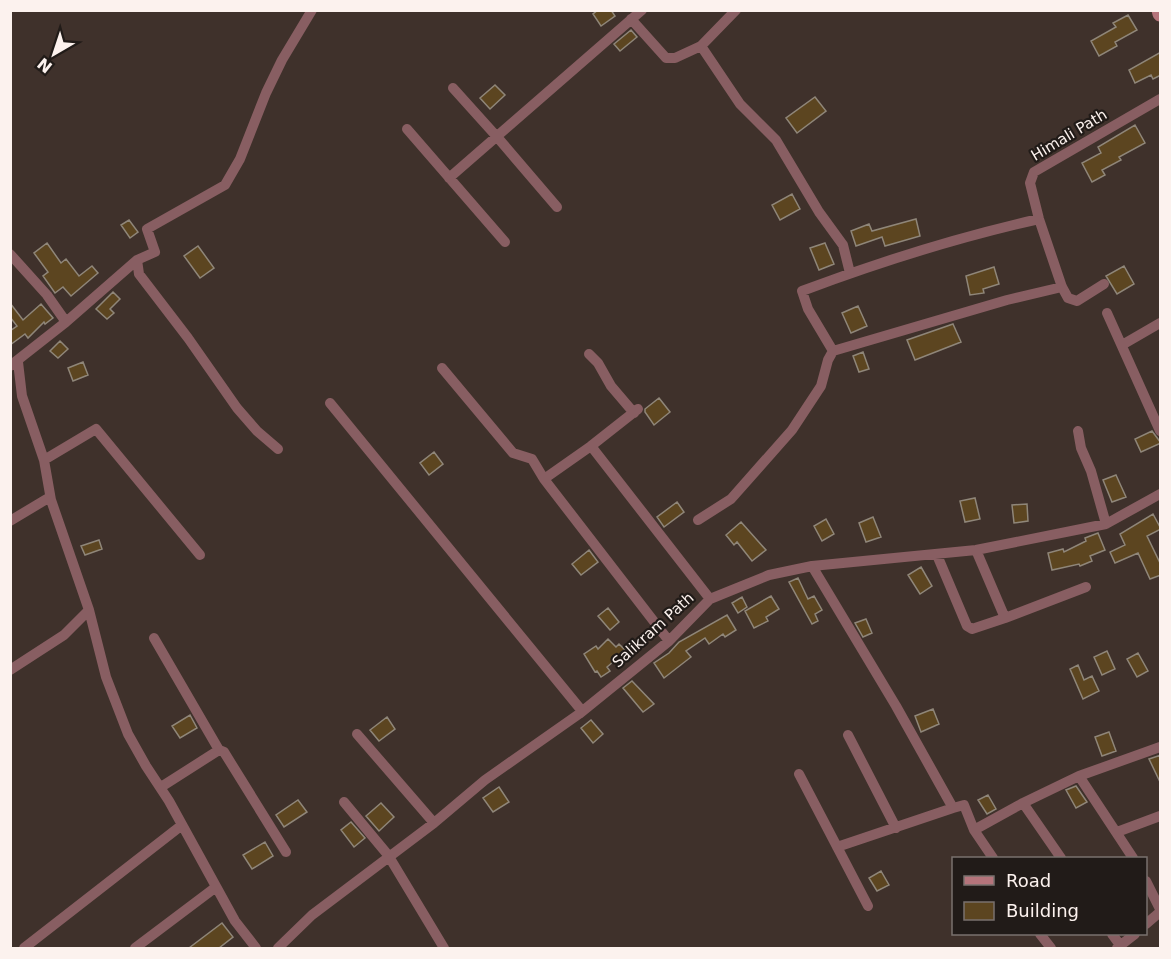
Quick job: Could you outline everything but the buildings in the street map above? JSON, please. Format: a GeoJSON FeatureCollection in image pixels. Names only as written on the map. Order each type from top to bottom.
{"type":"FeatureCollection","features":[{"type":"Feature","properties":{"kind":"street"},"geometry":{"type":"LineString","coordinates":[[256,948],[235,921],[183,825],[128,734],[106,677],[89,610],[50,497],[44,460],[22,396],[14,364],[137,260],[155,252],[147,229],[225,184],[240,159],[278,68],[312,10]]}},
{"type":"Feature","properties":{"kind":"street"},"geometry":{"type":"LineString","coordinates":[[449,178],[498,138],[642,10]]}},
{"type":"Feature","properties":{"kind":"street"},"geometry":{"type":"LineString","coordinates":[[631,19],[666,58],[675,58],[701,46],[736,10]]}},
{"type":"Feature","properties":{"kind":"street"},"geometry":{"type":"LineString","coordinates":[[701,46],[740,104],[776,140],[819,212],[843,245],[850,273]]}},
{"type":"Feature","properties":{"kind":"street"},"geometry":{"type":"LineString","coordinates":[[453,88],[557,207]]}},
{"type":"Feature","properties":{"kind":"street","name":"Himali Path"},"geometry":{"type":"LineString","coordinates":[[1062,287],[1039,219],[1030,183],[1034,172],[1161,99]]}},
{"type":"Feature","properties":{"kind":"street"},"geometry":{"type":"LineString","coordinates":[[407,129],[505,242]]}},
{"type":"Feature","properties":{"kind":"street"},"geometry":{"type":"LineString","coordinates":[[832,351],[808,309],[802,291],[850,273],[995,229],[1039,219]]}},
{"type":"Feature","properties":{"kind":"street"},"geometry":{"type":"LineString","coordinates":[[10,254],[47,295],[66,322]]}},
{"type":"Feature","properties":{"kind":"street"},"geometry":{"type":"LineString","coordinates":[[137,260],[139,274],[237,408],[257,431],[278,449]]}},
{"type":"Feature","properties":{"kind":"street"},"geometry":{"type":"LineString","coordinates":[[698,520],[730,499],[792,429],[821,386],[832,351],[1007,300],[1062,287],[1068,298],[1077,301],[1104,284]]}},
{"type":"Feature","properties":{"kind":"street"},"geometry":{"type":"LineString","coordinates":[[1107,313],[1161,431]]}},
{"type":"Feature","properties":{"kind":"street"},"geometry":{"type":"LineString","coordinates":[[1122,345],[1161,322]]}},
{"type":"Feature","properties":{"kind":"street"},"geometry":{"type":"LineString","coordinates":[[544,479],[636,411],[611,386],[598,363],[589,354]]}},
{"type":"Feature","properties":{"kind":"street"},"geometry":{"type":"LineString","coordinates":[[442,368],[513,453],[532,459],[544,479],[669,640]]}},
{"type":"Feature","properties":{"kind":"street"},"geometry":{"type":"LineString","coordinates":[[330,403],[582,711]]}},
{"type":"Feature","properties":{"kind":"street"},"geometry":{"type":"LineString","coordinates":[[44,460],[96,429],[200,555]]}},
{"type":"Feature","properties":{"kind":"street"},"geometry":{"type":"LineString","coordinates":[[1078,431],[1081,448],[1091,471],[1106,524]]}},
{"type":"Feature","properties":{"kind":"street"},"geometry":{"type":"LineString","coordinates":[[591,446],[710,599]]}},
{"type":"Feature","properties":{"kind":"street","name":"Salikram Path"},"geometry":{"type":"LineString","coordinates":[[278,948],[312,915],[388,855],[434,823],[485,780],[537,746],[582,711],[669,640],[710,599],[769,575],[812,566],[976,550],[1106,524],[1161,494]]}},
{"type":"Feature","properties":{"kind":"street"},"geometry":{"type":"LineString","coordinates":[[10,521],[50,497]]}},
{"type":"Feature","properties":{"kind":"street"},"geometry":{"type":"LineString","coordinates":[[976,550],[1005,618]]}},
{"type":"Feature","properties":{"kind":"street"},"geometry":{"type":"LineString","coordinates":[[937,555],[969,629],[1005,618],[1086,587]]}},
{"type":"Feature","properties":{"kind":"street"},"geometry":{"type":"LineString","coordinates":[[812,566],[896,706],[953,808]]}},
{"type":"Feature","properties":{"kind":"street"},"geometry":{"type":"LineString","coordinates":[[10,670],[64,635],[89,610]]}},
{"type":"Feature","properties":{"kind":"street"},"geometry":{"type":"LineString","coordinates":[[154,638],[219,750],[224,752],[286,852]]}},
{"type":"Feature","properties":{"kind":"street"},"geometry":{"type":"LineString","coordinates":[[357,734],[434,823]]}},
{"type":"Feature","properties":{"kind":"street"},"geometry":{"type":"LineString","coordinates":[[848,735],[896,828]]}},
{"type":"Feature","properties":{"kind":"street"},"geometry":{"type":"LineString","coordinates":[[974,830],[1079,776],[1161,747]]}},
{"type":"Feature","properties":{"kind":"street"},"geometry":{"type":"LineString","coordinates":[[161,787],[219,750]]}},
{"type":"Feature","properties":{"kind":"street"},"geometry":{"type":"LineString","coordinates":[[799,774],[868,906]]}},
{"type":"Feature","properties":{"kind":"street"},"geometry":{"type":"LineString","coordinates":[[1079,776],[1132,857]]}},
{"type":"Feature","properties":{"kind":"street"},"geometry":{"type":"LineString","coordinates":[[344,802],[388,855],[444,948]]}},
{"type":"Feature","properties":{"kind":"street"},"geometry":{"type":"LineString","coordinates":[[1023,803],[1060,857]]}},
{"type":"Feature","properties":{"kind":"street"},"geometry":{"type":"LineString","coordinates":[[837,847],[964,805],[974,830],[992,857]]}},
{"type":"Feature","properties":{"kind":"street"},"geometry":{"type":"LineString","coordinates":[[1117,832],[1161,816]]}},
{"type":"Feature","properties":{"kind":"street"},"geometry":{"type":"LineString","coordinates":[[24,948],[183,825]]}},
{"type":"Feature","properties":{"kind":"street"},"geometry":{"type":"LineString","coordinates":[[1147,883],[1161,910],[1147,923]]}},
{"type":"Feature","properties":{"kind":"street"},"geometry":{"type":"LineString","coordinates":[[135,948],[216,887]]}},
{"type":"Feature","properties":{"kind":"street"},"geometry":{"type":"LineString","coordinates":[[1041,935],[1051,948]]}},
{"type":"Feature","properties":{"kind":"street"},"geometry":{"type":"LineString","coordinates":[[1119,947],[1133,935]]}}]}
